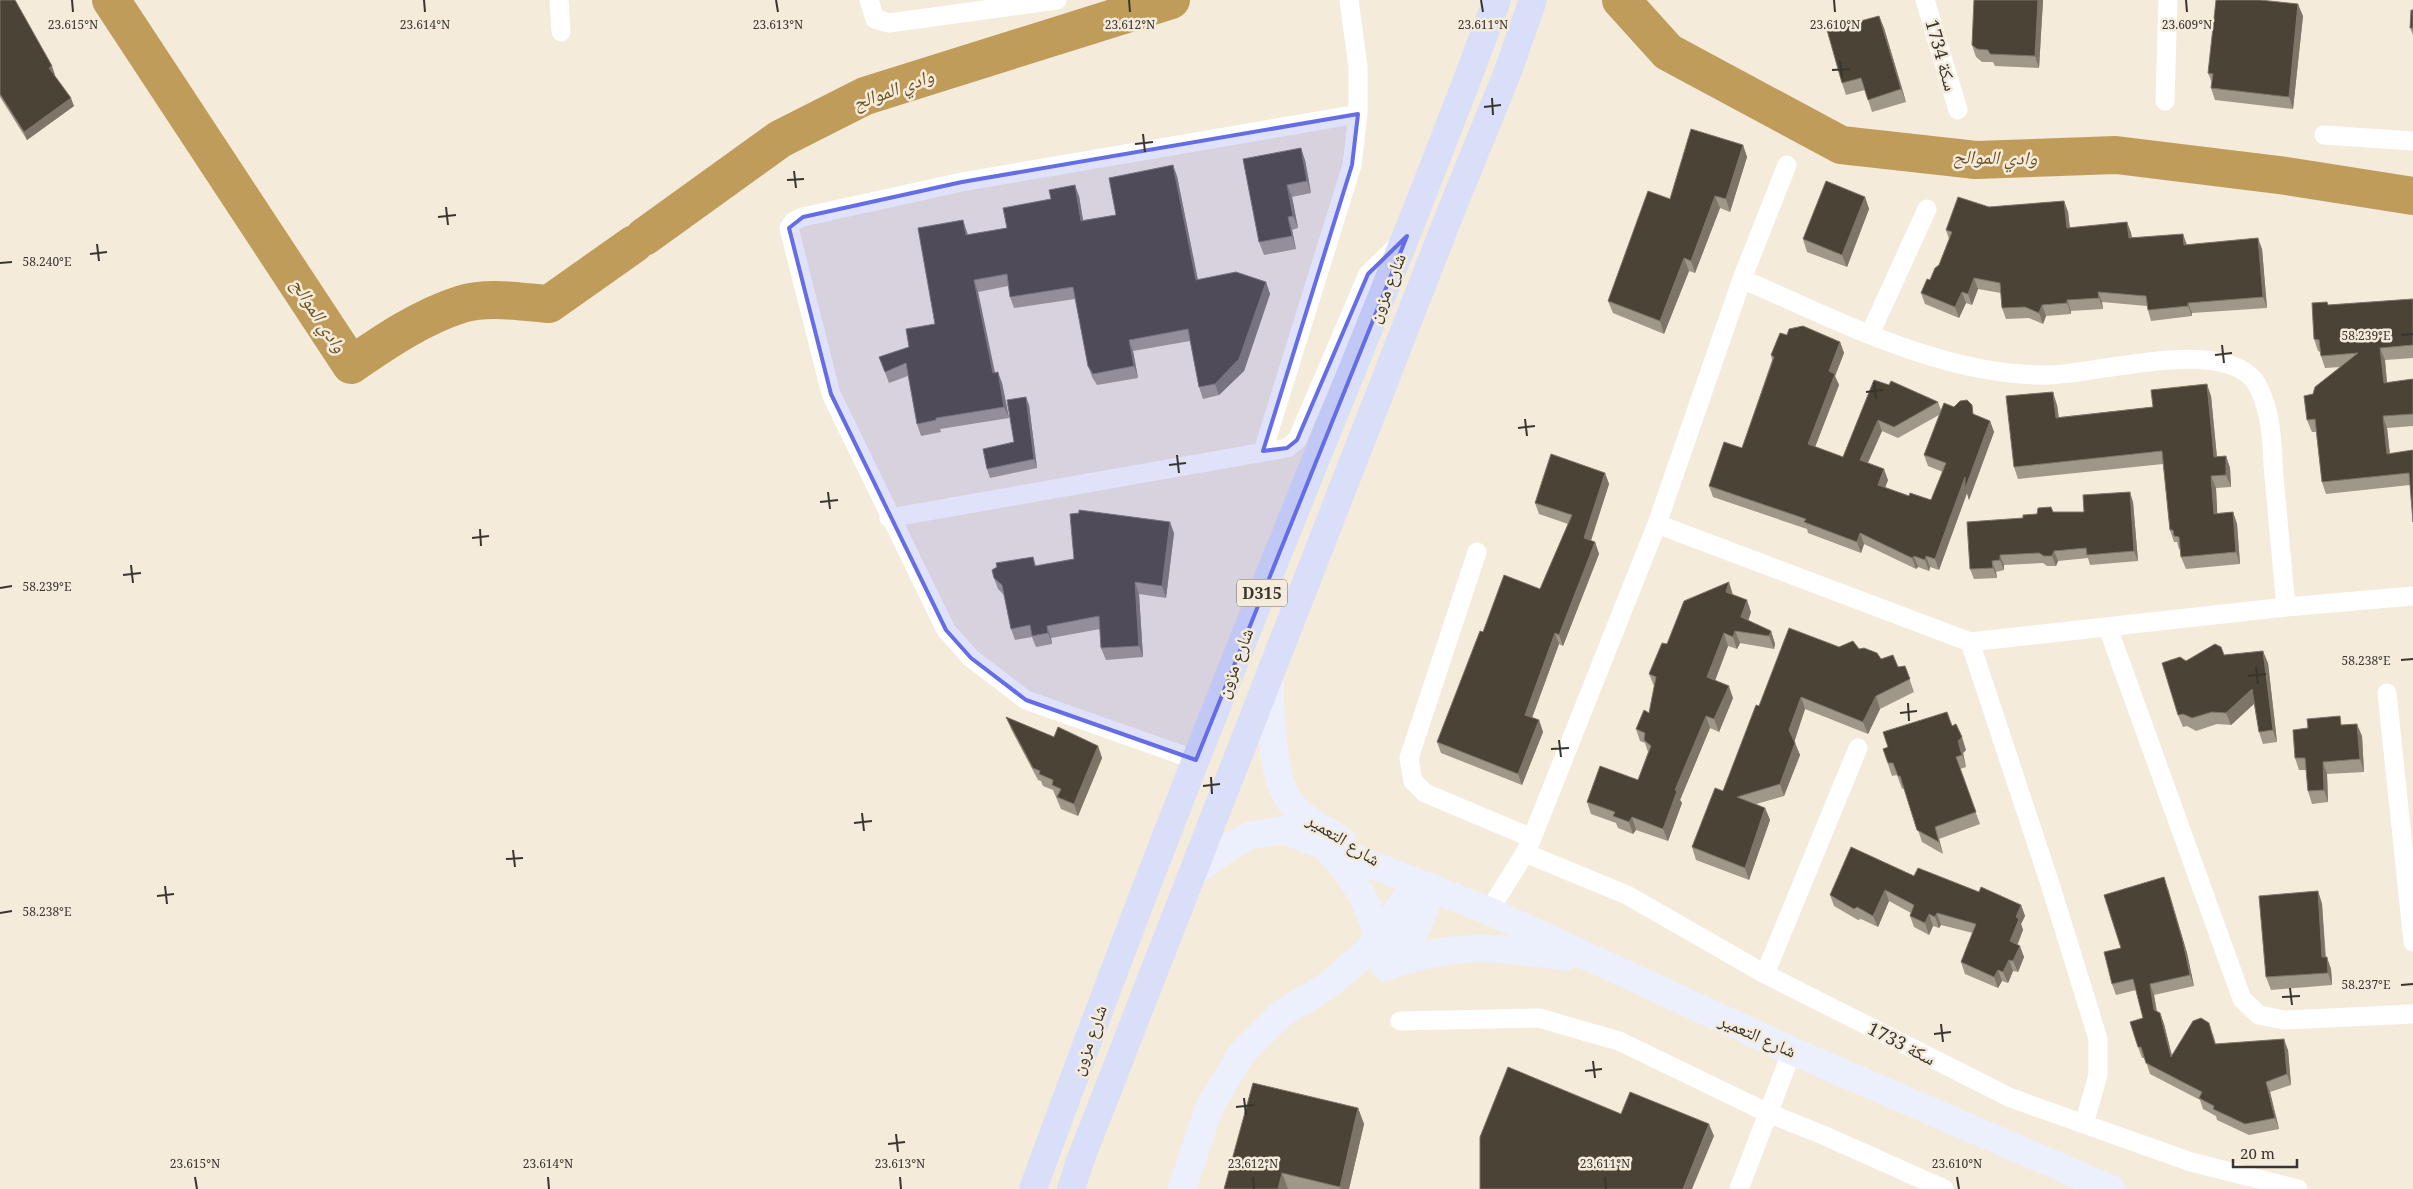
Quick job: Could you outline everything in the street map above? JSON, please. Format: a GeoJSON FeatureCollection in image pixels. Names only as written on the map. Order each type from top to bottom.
{"type":"FeatureCollection","features":[{"type":"Feature","properties":{"kind":"main road","name":"شارع مزون"},"geometry":{"type":"LineString","coordinates":[[1033,1189],[1115,967],[1196,760],[1442,151],[1498,0]]}},
{"type":"Feature","properties":{"kind":"main road","name":"شارع مزون"},"geometry":{"type":"LineString","coordinates":[[1071,1189],[1451,211],[1507,74],[1533,0]]}},
{"type":"Feature","properties":{"kind":"main road","name":"شارع التعمير"},"geometry":{"type":"LineString","coordinates":[[1269,677],[1274,749],[1280,781],[1290,803],[1316,824],[1418,882]]}},
{"type":"Feature","properties":{"kind":"main road","name":"شارع التعمير"},"geometry":{"type":"LineString","coordinates":[[1192,874],[1227,848],[1251,835],[1284,830],[1489,911],[1792,1050],[2111,1189]]}},
{"type":"Feature","properties":{"kind":"main road"},"geometry":{"type":"LineString","coordinates":[[1325,846],[1338,859],[1360,889],[1368,905],[1378,940]]}},
{"type":"Feature","properties":{"kind":"main road"},"geometry":{"type":"LineString","coordinates":[[1182,1189],[1209,1108],[1242,1054],[1281,1014],[1327,986],[1367,952],[1378,940],[1418,882]]}},
{"type":"Feature","properties":{"kind":"main road"},"geometry":{"type":"LineString","coordinates":[[1385,967],[1411,938],[1427,904],[1418,882]]}},
{"type":"Feature","properties":{"kind":"main road"},"geometry":{"type":"LineString","coordinates":[[1327,986],[1364,978],[1385,967],[1431,953],[1477,947],[1524,950],[1595,961]]}},
{"type":"Feature","properties":{"kind":"street"},"geometry":{"type":"LineString","coordinates":[[559,0],[561,32]]}},
{"type":"Feature","properties":{"kind":"street"},"geometry":{"type":"LineString","coordinates":[[869,0],[875,20],[889,23],[1057,0]]}},
{"type":"Feature","properties":{"kind":"street"},"geometry":{"type":"LineString","coordinates":[[1263,452],[1352,165],[1358,114],[1358,67],[1349,0]]}},
{"type":"Feature","properties":{"kind":"street","name":"سكة 1734"},"geometry":{"type":"LineString","coordinates":[[1926,0],[1958,110]]}},
{"type":"Feature","properties":{"kind":"street"},"geometry":{"type":"LineString","coordinates":[[2165,101],[2168,0]]}},
{"type":"Feature","properties":{"kind":"street"},"geometry":{"type":"LineString","coordinates":[[1196,760],[1026,700],[971,658],[946,630],[889,518],[831,394],[789,228],[794,221],[962,182],[1358,114]]}},
{"type":"Feature","properties":{"kind":"street"},"geometry":{"type":"LineString","coordinates":[[2324,135],[2413,141]]}},
{"type":"Feature","properties":{"kind":"street"},"geometry":{"type":"LineString","coordinates":[[1489,911],[1528,845],[1656,524],[1742,279],[1787,165]]}},
{"type":"Feature","properties":{"kind":"street"},"geometry":{"type":"LineString","coordinates":[[1870,334],[1926,209]]}},
{"type":"Feature","properties":{"kind":"street"},"geometry":{"type":"LineString","coordinates":[[889,518],[1287,448],[1297,440],[1368,274],[1407,236]]}},
{"type":"Feature","properties":{"kind":"street"},"geometry":{"type":"LineString","coordinates":[[1742,279],[1870,334],[1962,366],[1997,373],[2050,375],[2154,361],[2204,359],[2223,362],[2241,368],[2255,381],[2268,416],[2286,607]]}},
{"type":"Feature","properties":{"kind":"street"},"geometry":{"type":"LineString","coordinates":[[1656,524],[1970,642],[2286,607],[2413,596]]}},
{"type":"Feature","properties":{"kind":"street","name":"سكة 1733"},"geometry":{"type":"LineString","coordinates":[[1477,552],[1409,758],[1413,780],[1425,793],[1627,895],[1765,974],[2012,1098],[2191,1162],[2298,1189]]}},
{"type":"Feature","properties":{"kind":"street"},"geometry":{"type":"LineString","coordinates":[[2108,628],[2242,999],[2259,1015],[2284,1020],[2413,1014]]}},
{"type":"Feature","properties":{"kind":"street"},"geometry":{"type":"LineString","coordinates":[[1970,642],[2051,887],[2098,1038],[2098,1075],[2084,1124]]}},
{"type":"Feature","properties":{"kind":"street"},"geometry":{"type":"LineString","coordinates":[[2387,694],[2413,942]]}},
{"type":"Feature","properties":{"kind":"street"},"geometry":{"type":"LineString","coordinates":[[1765,974],[1858,748]]}},
{"type":"Feature","properties":{"kind":"street"},"geometry":{"type":"LineString","coordinates":[[1400,1021],[1539,1018],[1618,1041],[1768,1113],[1823,1135],[1944,1189]]}},
{"type":"Feature","properties":{"kind":"street"},"geometry":{"type":"LineString","coordinates":[[1740,1189],[1792,1050]]}},
{"type":"Feature","properties":{"kind":"highlighted area"},"geometry":{"type":"Polygon","coordinates":[[[1358,114],[1352,165],[1263,451],[1287,448],[1297,440],[1368,274],[1407,236],[1196,760],[1026,700],[971,658],[946,630],[831,394],[789,228],[803,217],[962,182],[1358,114]]]}},
{"type":"Feature","properties":{"kind":"building"},"geometry":{"type":"Polygon","coordinates":[[[0,0],[15,0],[52,66],[49,68],[71,98],[24,132],[0,94],[0,0]]]}},
{"type":"Feature","properties":{"kind":"building"},"geometry":{"type":"Polygon","coordinates":[[[1974,0],[2038,0],[2035,56],[1990,54],[1988,50],[1977,49],[1972,45],[1974,0]]]}},
{"type":"Feature","properties":{"kind":"building"},"geometry":{"type":"Polygon","coordinates":[[[2216,0],[2260,0],[2298,4],[2289,97],[2211,88],[2213,74],[2208,73],[2216,0]]]}},
{"type":"Feature","properties":{"kind":"building"},"geometry":{"type":"Polygon","coordinates":[[[2411,10],[2413,10],[2413,28],[2410,28],[2411,10]]]}},
{"type":"Feature","properties":{"kind":"building"},"geometry":{"type":"Polygon","coordinates":[[[1879,16],[1901,89],[1868,100],[1861,78],[1842,83],[1827,30],[1879,16]]]}},
{"type":"Feature","properties":{"kind":"building"},"geometry":{"type":"Polygon","coordinates":[[[1691,129],[1743,145],[1726,199],[1715,196],[1691,261],[1684,258],[1660,321],[1608,301],[1648,191],[1670,199],[1691,129]]]}},
{"type":"Feature","properties":{"kind":"building"},"geometry":{"type":"Polygon","coordinates":[[[1301,148],[1307,181],[1287,185],[1293,216],[1288,217],[1292,236],[1259,242],[1243,159],[1301,148]]]}},
{"type":"Feature","properties":{"kind":"building"},"geometry":{"type":"Polygon","coordinates":[[[1173,165],[1196,280],[1236,272],[1266,282],[1239,359],[1215,384],[1199,387],[1188,329],[1129,340],[1134,366],[1093,374],[1088,366],[1073,287],[1010,297],[1007,274],[974,280],[993,373],[998,372],[1004,407],[936,418],[936,420],[917,424],[906,363],[885,372],[879,357],[909,347],[906,329],[935,324],[918,228],[963,220],[966,235],[1007,228],[1003,208],[1051,199],[1049,190],[1075,185],[1081,221],[1116,215],[1109,178],[1173,165]]]}},
{"type":"Feature","properties":{"kind":"building"},"geometry":{"type":"Polygon","coordinates":[[[1826,181],[1865,197],[1842,255],[1803,239],[1826,181]]]}},
{"type":"Feature","properties":{"kind":"building"},"geometry":{"type":"Polygon","coordinates":[[[1958,197],[1989,207],[2064,201],[2067,228],[2127,222],[2129,238],[2183,234],[2184,245],[2258,238],[2263,297],[2188,303],[2188,306],[2148,310],[2146,296],[2098,292],[2099,298],[2067,300],[2067,303],[2042,305],[2039,313],[2025,307],[2002,308],[2000,283],[1974,278],[1968,294],[1962,292],[1955,307],[1921,293],[1927,279],[1930,280],[1935,268],[1939,265],[1952,232],[1946,230],[1958,197]]]}},
{"type":"Feature","properties":{"kind":"building"},"geometry":{"type":"Polygon","coordinates":[[[2413,299],[2413,345],[2380,348],[2384,383],[2413,379],[2413,414],[2383,416],[2387,454],[2413,450],[2413,522],[2409,473],[2322,482],[2315,419],[2307,420],[2304,396],[2313,394],[2315,387],[2358,353],[2321,356],[2319,340],[2314,339],[2312,303],[2327,302],[2328,305],[2413,299]]]}},
{"type":"Feature","properties":{"kind":"building"},"geometry":{"type":"Polygon","coordinates":[[[1803,326],[1840,342],[1829,371],[1835,374],[1808,444],[1843,457],[1874,380],[1889,385],[1891,381],[1938,402],[1894,427],[1878,420],[1860,460],[1884,469],[1878,485],[1909,496],[1910,493],[1931,500],[1946,463],[1924,455],[1944,403],[1954,407],[1960,401],[1967,400],[1972,405],[1973,414],[1990,421],[1965,489],[1965,477],[1935,559],[1926,556],[1925,560],[1914,556],[1912,558],[1860,533],[1857,542],[1804,522],[1806,519],[1709,486],[1724,442],[1742,448],[1774,357],[1771,355],[1780,333],[1787,335],[1789,329],[1803,326]]]}},
{"type":"Feature","properties":{"kind":"building"},"geometry":{"type":"Polygon","coordinates":[[[2207,384],[2214,457],[2226,456],[2226,475],[2211,476],[2214,514],[2233,512],[2236,552],[2181,557],[2179,537],[2174,536],[2173,530],[2170,530],[2162,451],[2014,467],[2006,396],[2053,392],[2056,418],[2153,407],[2151,390],[2207,384]]]}},
{"type":"Feature","properties":{"kind":"building"},"geometry":{"type":"Polygon","coordinates":[[[1026,397],[1034,459],[987,469],[983,449],[1014,442],[1007,400],[1026,397]]]}},
{"type":"Feature","properties":{"kind":"building"},"geometry":{"type":"Polygon","coordinates":[[[1551,454],[1605,473],[1584,538],[1595,542],[1559,635],[1555,633],[1525,715],[1539,720],[1518,774],[1437,742],[1480,631],[1483,632],[1504,575],[1540,589],[1572,515],[1535,503],[1551,454]]]}},
{"type":"Feature","properties":{"kind":"building"},"geometry":{"type":"Polygon","coordinates":[[[2130,492],[2134,551],[2087,555],[2086,548],[2054,551],[2052,556],[2044,556],[2039,553],[2000,555],[2000,560],[1992,561],[1993,568],[1970,569],[1967,522],[2023,518],[2023,515],[2037,514],[2038,508],[2051,507],[2053,512],[2084,512],[2083,495],[2130,492]]]}},
{"type":"Feature","properties":{"kind":"building"},"geometry":{"type":"Polygon","coordinates":[[[1079,510],[1170,522],[1162,586],[1135,582],[1139,646],[1101,648],[1099,616],[1047,626],[1048,633],[1032,636],[1030,625],[1011,629],[1002,585],[994,578],[992,570],[997,567],[996,563],[1033,557],[1035,566],[1074,559],[1070,514],[1079,513],[1079,510]]]}},
{"type":"Feature","properties":{"kind":"building"},"geometry":{"type":"Polygon","coordinates":[[[1729,582],[1726,592],[1747,600],[1741,617],[1771,631],[1769,636],[1735,631],[1733,637],[1724,633],[1707,677],[1729,686],[1714,719],[1706,716],[1675,790],[1677,791],[1663,829],[1632,817],[1629,822],[1613,816],[1615,812],[1587,802],[1600,766],[1638,780],[1651,746],[1644,740],[1645,733],[1636,729],[1644,710],[1649,713],[1656,677],[1649,674],[1662,643],[1667,644],[1684,601],[1729,582]]]}},
{"type":"Feature","properties":{"kind":"building"},"geometry":{"type":"Polygon","coordinates":[[[1789,628],[1839,647],[1853,641],[1859,649],[1864,648],[1877,653],[1881,659],[1893,655],[1898,667],[1905,666],[1910,679],[1876,696],[1863,722],[1801,697],[1789,730],[1795,743],[1780,784],[1737,797],[1765,808],[1745,868],[1692,847],[1715,788],[1723,791],[1756,705],[1759,706],[1789,628]]]}},
{"type":"Feature","properties":{"kind":"building"},"geometry":{"type":"Polygon","coordinates":[[[2215,644],[2221,647],[2224,655],[2263,651],[2273,730],[2259,732],[2252,689],[2226,713],[2212,712],[2192,718],[2183,714],[2178,715],[2162,663],[2180,657],[2186,661],[2215,644]]]}},
{"type":"Feature","properties":{"kind":"building"},"geometry":{"type":"Polygon","coordinates":[[[1947,712],[1952,726],[1956,724],[1962,737],[1958,741],[1962,755],[1956,757],[1976,812],[1935,827],[1939,842],[1917,830],[1900,776],[1898,776],[1893,763],[1888,763],[1883,749],[1888,747],[1883,732],[1947,712]]]}},
{"type":"Feature","properties":{"kind":"building"},"geometry":{"type":"Polygon","coordinates":[[[2340,716],[2341,725],[2357,724],[2360,759],[2323,762],[2324,790],[2308,791],[2305,758],[2295,758],[2293,730],[2308,728],[2307,719],[2340,716]]]}},
{"type":"Feature","properties":{"kind":"building"},"geometry":{"type":"Polygon","coordinates":[[[1006,717],[1054,737],[1058,727],[1098,746],[1074,804],[1057,797],[1061,789],[1052,785],[1053,780],[1039,774],[1040,771],[1033,768],[1006,717]]]}},
{"type":"Feature","properties":{"kind":"building"},"geometry":{"type":"Polygon","coordinates":[[[1851,847],[1914,876],[1918,868],[1979,892],[1981,887],[2021,905],[2016,917],[2019,919],[2010,941],[2020,946],[2013,961],[2009,960],[2003,972],[1998,970],[1994,977],[1961,962],[1976,924],[1937,913],[1935,917],[1929,914],[1925,923],[1910,916],[1914,905],[1885,890],[1873,916],[1857,907],[1854,909],[1830,895],[1851,847]]]}},
{"type":"Feature","properties":{"kind":"building"},"geometry":{"type":"Polygon","coordinates":[[[2164,877],[2183,942],[2190,975],[2150,984],[2154,1010],[2160,1013],[2171,1057],[2193,1021],[2201,1018],[2209,1023],[2215,1044],[2284,1039],[2287,1074],[2266,1082],[2275,1118],[2245,1124],[2213,1109],[2214,1106],[2199,1098],[2202,1092],[2146,1063],[2141,1047],[2138,1047],[2130,1022],[2143,1018],[2133,979],[2112,984],[2104,952],[2121,948],[2104,895],[2164,877]]]}},
{"type":"Feature","properties":{"kind":"building"},"geometry":{"type":"Polygon","coordinates":[[[2318,891],[2322,957],[2327,957],[2328,973],[2266,977],[2259,896],[2318,891]]]}},
{"type":"Feature","properties":{"kind":"building"},"geometry":{"type":"Polygon","coordinates":[[[1508,1067],[1621,1114],[1630,1092],[1709,1124],[1683,1189],[1480,1189],[1480,1137],[1508,1067]]]}},
{"type":"Feature","properties":{"kind":"building"},"geometry":{"type":"Polygon","coordinates":[[[1253,1083],[1358,1108],[1340,1187],[1282,1173],[1278,1189],[1224,1189],[1253,1083]]]}},
{"type":"Feature","properties":{"kind":"waterway","name":"وادي الموالح"},"geometry":{"type":"LineString","coordinates":[[111,0],[351,365],[418,323],[462,304],[483,300],[549,304],[634,244]]}},
{"type":"Feature","properties":{"kind":"waterway","name":"وادي الموالح"},"geometry":{"type":"LineString","coordinates":[[644,237],[780,139],[865,96],[1171,0]]}},
{"type":"Feature","properties":{"kind":"waterway","name":"وادي الموالح"},"geometry":{"type":"LineString","coordinates":[[1621,0],[1668,52],[1841,145],[1976,160],[2116,155],[2286,176],[2413,196]]}}]}
